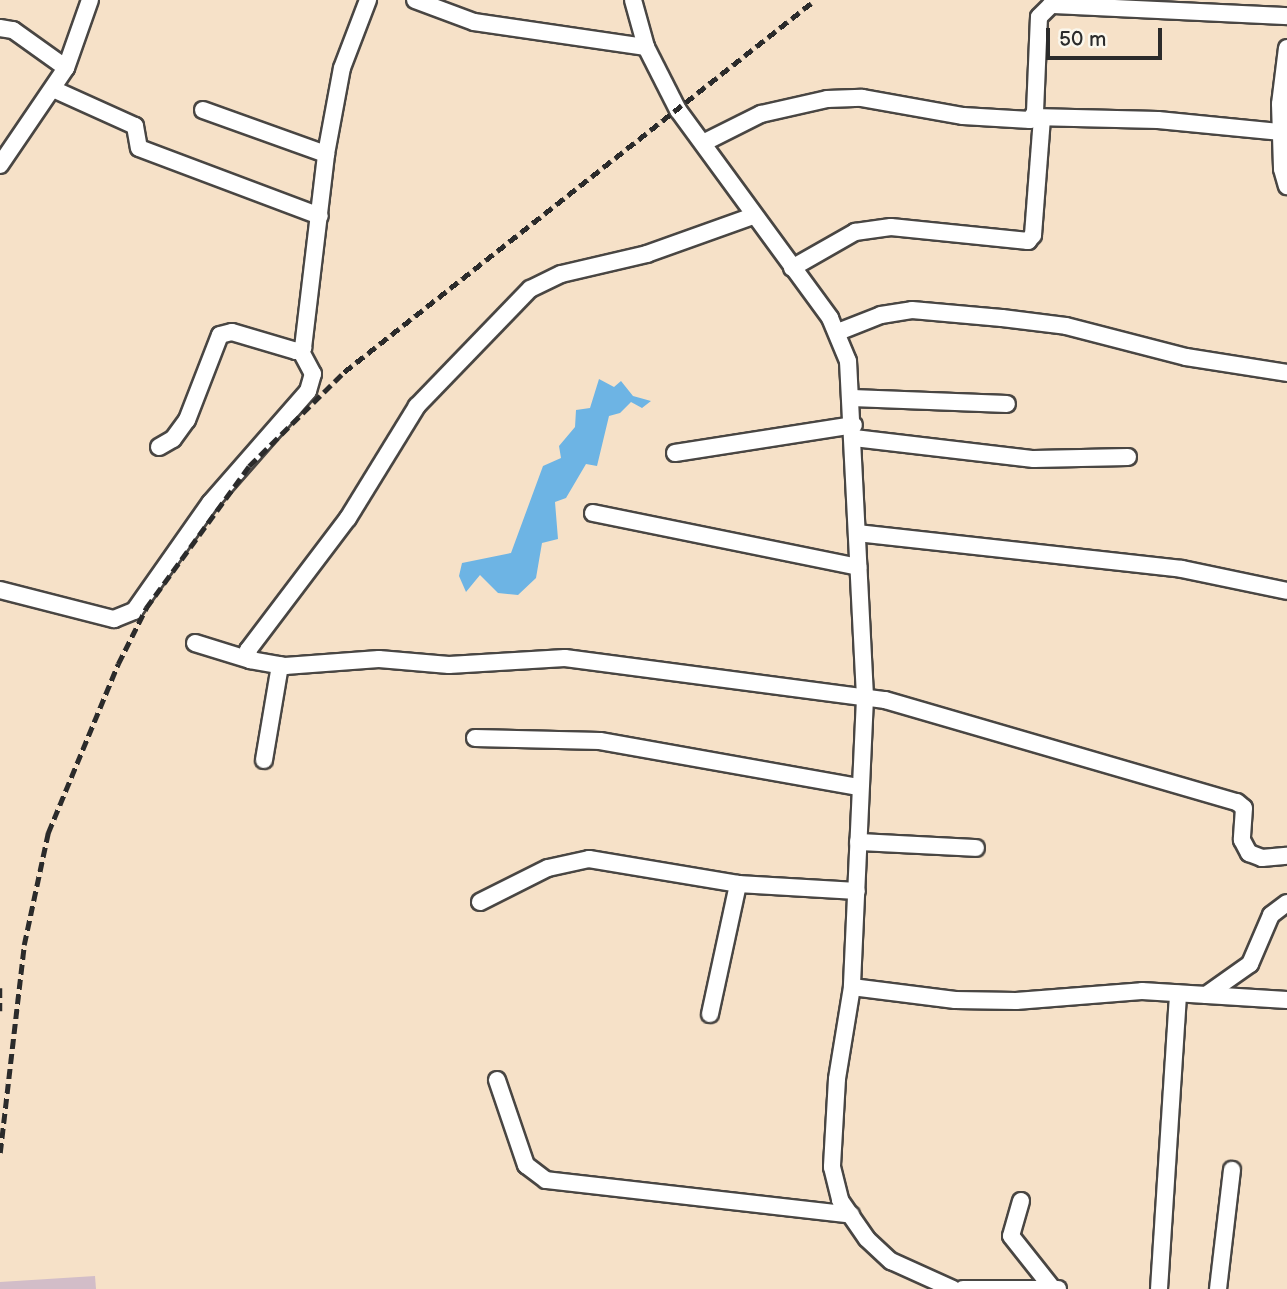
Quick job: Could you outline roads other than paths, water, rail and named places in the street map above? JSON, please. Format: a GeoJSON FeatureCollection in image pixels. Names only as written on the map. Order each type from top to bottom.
{"type":"FeatureCollection","features":[{"type":"Feature","properties":{"kind":"street"},"geometry":{"type":"LineString","coordinates":[[0,165],[66,68],[90,0]]}},
{"type":"Feature","properties":{"kind":"street"},"geometry":{"type":"LineString","coordinates":[[0,590],[114,619],[134,611],[210,503],[308,391],[313,374],[300,350],[320,216],[326,154],[342,68],[368,0]]}},
{"type":"Feature","properties":{"kind":"street"},"geometry":{"type":"LineString","coordinates":[[415,0],[474,22],[646,47]]}},
{"type":"Feature","properties":{"kind":"street"},"geometry":{"type":"LineString","coordinates":[[634,0],[646,47],[678,110],[838,332],[852,398],[865,698],[852,987],[837,1079],[832,1167],[840,1200],[891,1261],[953,1289]]}},
{"type":"Feature","properties":{"kind":"street"},"geometry":{"type":"LineString","coordinates":[[792,268],[855,232],[891,227],[1028,241],[1034,235],[1038,21],[1044,7],[1287,16]]}},
{"type":"Feature","properties":{"kind":"street"},"geometry":{"type":"LineString","coordinates":[[0,28],[13,30],[66,68]]}},
{"type":"Feature","properties":{"kind":"street"},"geometry":{"type":"LineString","coordinates":[[1287,48],[1280,91],[1287,187]]}},
{"type":"Feature","properties":{"kind":"street"},"geometry":{"type":"LineString","coordinates":[[53,89],[135,126],[139,148],[320,216]]}},
{"type":"Feature","properties":{"kind":"street"},"geometry":{"type":"LineString","coordinates":[[703,144],[761,114],[827,99],[862,98],[963,116],[1158,120],[1281,132]]}},
{"type":"Feature","properties":{"kind":"street"},"geometry":{"type":"LineString","coordinates":[[203,110],[326,154]]}},
{"type":"Feature","properties":{"kind":"street"},"geometry":{"type":"LineString","coordinates":[[250,660],[248,650],[348,518],[416,407],[530,289],[561,274],[647,254],[753,216]]}},
{"type":"Feature","properties":{"kind":"street"},"geometry":{"type":"LineString","coordinates":[[838,332],[881,315],[912,310],[1002,318],[1083,330],[1186,358],[1287,373]]}},
{"type":"Feature","properties":{"kind":"street"},"geometry":{"type":"LineString","coordinates":[[159,447],[173,439],[187,420],[220,335],[240,334],[300,350]]}},
{"type":"Feature","properties":{"kind":"street"},"geometry":{"type":"LineString","coordinates":[[852,398],[1007,404]]}},
{"type":"Feature","properties":{"kind":"street"},"geometry":{"type":"LineString","coordinates":[[675,453],[854,432],[1034,458],[1128,457]]}},
{"type":"Feature","properties":{"kind":"street"},"geometry":{"type":"LineString","coordinates":[[593,513],[859,567]]}},
{"type":"Feature","properties":{"kind":"street"},"geometry":{"type":"LineString","coordinates":[[856,533],[1182,569],[1287,590]]}},
{"type":"Feature","properties":{"kind":"street"},"geometry":{"type":"LineString","coordinates":[[195,643],[280,666],[379,659],[449,665],[565,658],[916,707],[1237,802],[1244,808],[1242,840],[1250,853],[1262,858],[1287,856]]}},
{"type":"Feature","properties":{"kind":"street"},"geometry":{"type":"LineString","coordinates":[[264,760],[280,666]]}},
{"type":"Feature","properties":{"kind":"street"},"geometry":{"type":"LineString","coordinates":[[475,738],[600,741],[859,787]]}},
{"type":"Feature","properties":{"kind":"street"},"geometry":{"type":"LineString","coordinates":[[858,842],[976,848]]}},
{"type":"Feature","properties":{"kind":"street"},"geometry":{"type":"LineString","coordinates":[[480,902],[548,868],[589,859],[738,884],[857,891]]}},
{"type":"Feature","properties":{"kind":"street"},"geometry":{"type":"LineString","coordinates":[[710,1014],[738,884]]}},
{"type":"Feature","properties":{"kind":"street"},"geometry":{"type":"LineString","coordinates":[[1206,995],[1250,964],[1271,915],[1287,903]]}},
{"type":"Feature","properties":{"kind":"street"},"geometry":{"type":"LineString","coordinates":[[852,987],[991,1001],[1142,991],[1287,1000]]}},
{"type":"Feature","properties":{"kind":"street"},"geometry":{"type":"LineString","coordinates":[[1159,1289],[1178,994]]}},
{"type":"Feature","properties":{"kind":"street"},"geometry":{"type":"LineString","coordinates":[[497,1080],[526,1165],[546,1180],[851,1215]]}},
{"type":"Feature","properties":{"kind":"street"},"geometry":{"type":"LineString","coordinates":[[1218,1289],[1232,1170]]}},
{"type":"Feature","properties":{"kind":"street"},"geometry":{"type":"LineString","coordinates":[[1021,1201],[1011,1236],[1056,1289]]}},
{"type":"Feature","properties":{"kind":"street"},"geometry":{"type":"LineString","coordinates":[[962,1289],[1056,1289]]}},
{"type":"Feature","properties":{"kind":"water"},"geometry":{"type":"Polygon","coordinates":[[[599,379],[614,387],[621,381],[633,396],[651,401],[642,408],[631,402],[620,413],[609,416],[597,466],[586,464],[566,498],[555,502],[558,539],[542,543],[536,578],[518,595],[498,593],[480,575],[466,592],[459,576],[462,563],[511,553],[543,466],[561,458],[559,446],[575,427],[576,410],[590,408],[599,379]]]}},
{"type":"Feature","properties":{"kind":"railway"},"geometry":{"type":"LineString","coordinates":[[0,1153],[24,945],[48,833],[118,664],[146,608],[249,466],[344,372],[815,0]]}},
{"type":"Feature","properties":{"kind":"railway"},"geometry":{"type":"LineString","coordinates":[[0,988],[0,1011]]}}]}
